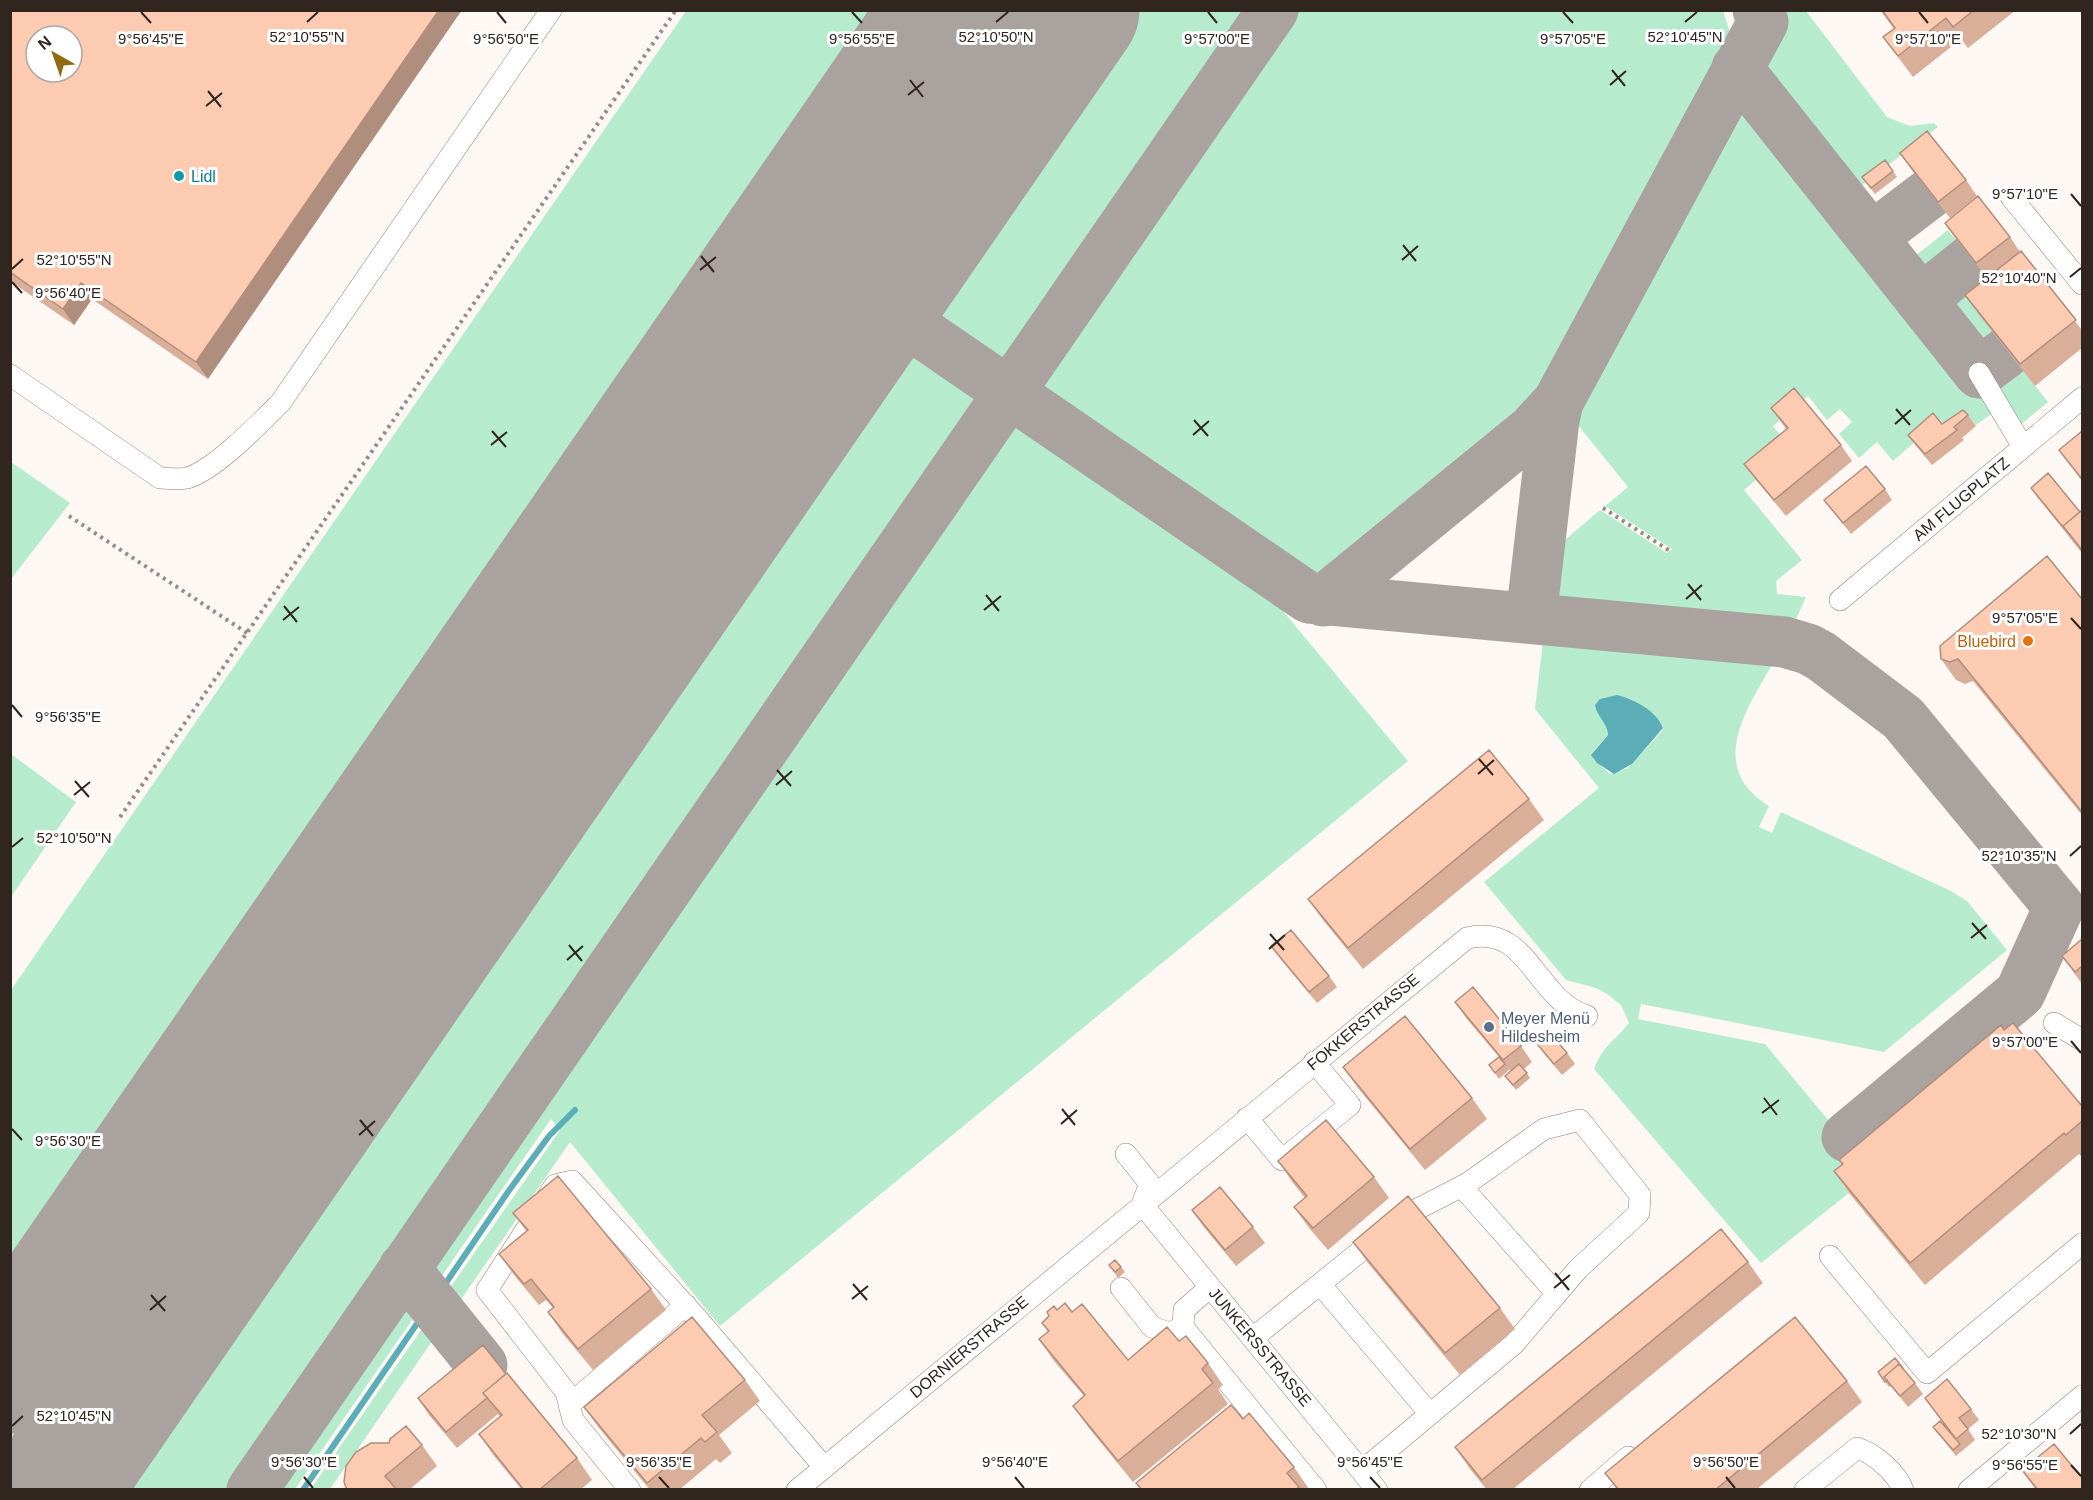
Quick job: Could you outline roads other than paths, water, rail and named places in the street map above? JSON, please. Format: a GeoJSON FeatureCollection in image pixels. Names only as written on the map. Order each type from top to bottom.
{"type":"FeatureCollection","features":[{"type":"Feature","properties":{"kind":"street"},"geometry":{"type":"LineString","coordinates":[[10,375],[160,478],[189,477],[203,469],[241,440],[281,402],[551,10]]}},
{"type":"Feature","properties":{"kind":"street"},"geometry":{"type":"LineString","coordinates":[[2011,197],[2082,284]]}},
{"type":"Feature","properties":{"kind":"street"},"geometry":{"type":"LineString","coordinates":[[1979,373],[2023,447]]}},
{"type":"Feature","properties":{"kind":"street","name":"AM FLUGPLATZ"},"geometry":{"type":"LineString","coordinates":[[1840,600],[2082,398]]}},
{"type":"Feature","properties":{"kind":"street","name":"FOKKERSTRASSE"},"geometry":{"type":"LineString","coordinates":[[1142,1204],[1461,941],[1481,934],[1495,935],[1507,942],[1562,1003],[1587,1016]]}},
{"type":"Feature","properties":{"kind":"street"},"geometry":{"type":"LineString","coordinates":[[2054,1023],[2082,1040]]}},
{"type":"Feature","properties":{"kind":"street"},"geometry":{"type":"LineString","coordinates":[[1247,1118],[1282,1160],[1350,1105],[1314,1062]]}},
{"type":"Feature","properties":{"kind":"street"},"geometry":{"type":"LineString","coordinates":[[1253,1338],[1404,1216],[1462,1186],[1544,1129],[1580,1120],[1640,1195],[1639,1213],[1578,1269],[1514,1344],[1430,1414],[1370,1484]]}},
{"type":"Feature","properties":{"kind":"street"},"geometry":{"type":"LineString","coordinates":[[1126,1154],[1150,1184],[1142,1204]]}},
{"type":"Feature","properties":{"kind":"street"},"geometry":{"type":"LineString","coordinates":[[630,1490],[573,1420],[566,1392],[487,1290],[555,1185],[572,1181],[686,1305],[824,1467]]}},
{"type":"Feature","properties":{"kind":"street"},"geometry":{"type":"LineString","coordinates":[[1462,1186],[1557,1294]]}},
{"type":"Feature","properties":{"kind":"street","name":"JUNKERSSTRASSE"},"geometry":{"type":"LineString","coordinates":[[1142,1204],[1370,1484]]}},
{"type":"Feature","properties":{"kind":"street","name":"DORNIERSTRASSE"},"geometry":{"type":"LineString","coordinates":[[796,1490],[1142,1204]]}},
{"type":"Feature","properties":{"kind":"street"},"geometry":{"type":"LineString","coordinates":[[1830,1257],[1927,1373],[2082,1244]]}},
{"type":"Feature","properties":{"kind":"street"},"geometry":{"type":"LineString","coordinates":[[1320,1284],[1430,1414]]}},
{"type":"Feature","properties":{"kind":"street"},"geometry":{"type":"LineString","coordinates":[[1210,1287],[1184,1310],[1183,1327],[1316,1490]]}},
{"type":"Feature","properties":{"kind":"street"},"geometry":{"type":"LineString","coordinates":[[1121,1288],[1152,1327],[1169,1333],[1183,1327]]}},
{"type":"Feature","properties":{"kind":"street"},"geometry":{"type":"LineString","coordinates":[[569,1405],[686,1305]]}},
{"type":"Feature","properties":{"kind":"street"},"geometry":{"type":"LineString","coordinates":[[687,1342],[705,1327]]}},
{"type":"Feature","properties":{"kind":"street"},"geometry":{"type":"LineString","coordinates":[[1969,1490],[2082,1396]]}},
{"type":"Feature","properties":{"kind":"street"},"geometry":{"type":"LineString","coordinates":[[581,1430],[599,1416]]}},
{"type":"Feature","properties":{"kind":"street"},"geometry":{"type":"LineString","coordinates":[[1590,1490],[1644,1445]]}},
{"type":"Feature","properties":{"kind":"street"},"geometry":{"type":"LineString","coordinates":[[1805,1490],[1857,1448],[1869,1453],[1891,1473],[1903,1490]]}},
{"type":"Feature","properties":{"kind":"water"},"geometry":{"type":"Polygon","coordinates":[[[1617,695],[1650,711],[1663,728],[1632,764],[1614,774],[1597,763],[1591,755],[1608,735],[1595,705],[1600,699],[1617,695]]]}},
{"type":"Feature","properties":{"kind":"waterway"},"geometry":{"type":"LineString","coordinates":[[439,1293],[549,1136],[575,1110]]}},
{"type":"Feature","properties":{"kind":"waterway"},"geometry":{"type":"LineString","coordinates":[[303,1490],[425,1312]]}},
{"type":"Feature","properties":{"kind":"place","name":"Lidl"},"geometry":{"type":"Point","coordinates":[179,176]}},
{"type":"Feature","properties":{"kind":"place","name":"Bluebird"},"geometry":{"type":"Point","coordinates":[2028,641]}},
{"type":"Feature","properties":{"kind":"place","name":"Meyer Menü Hildesheim"},"geometry":{"type":"Point","coordinates":[1489,1027]}}]}
